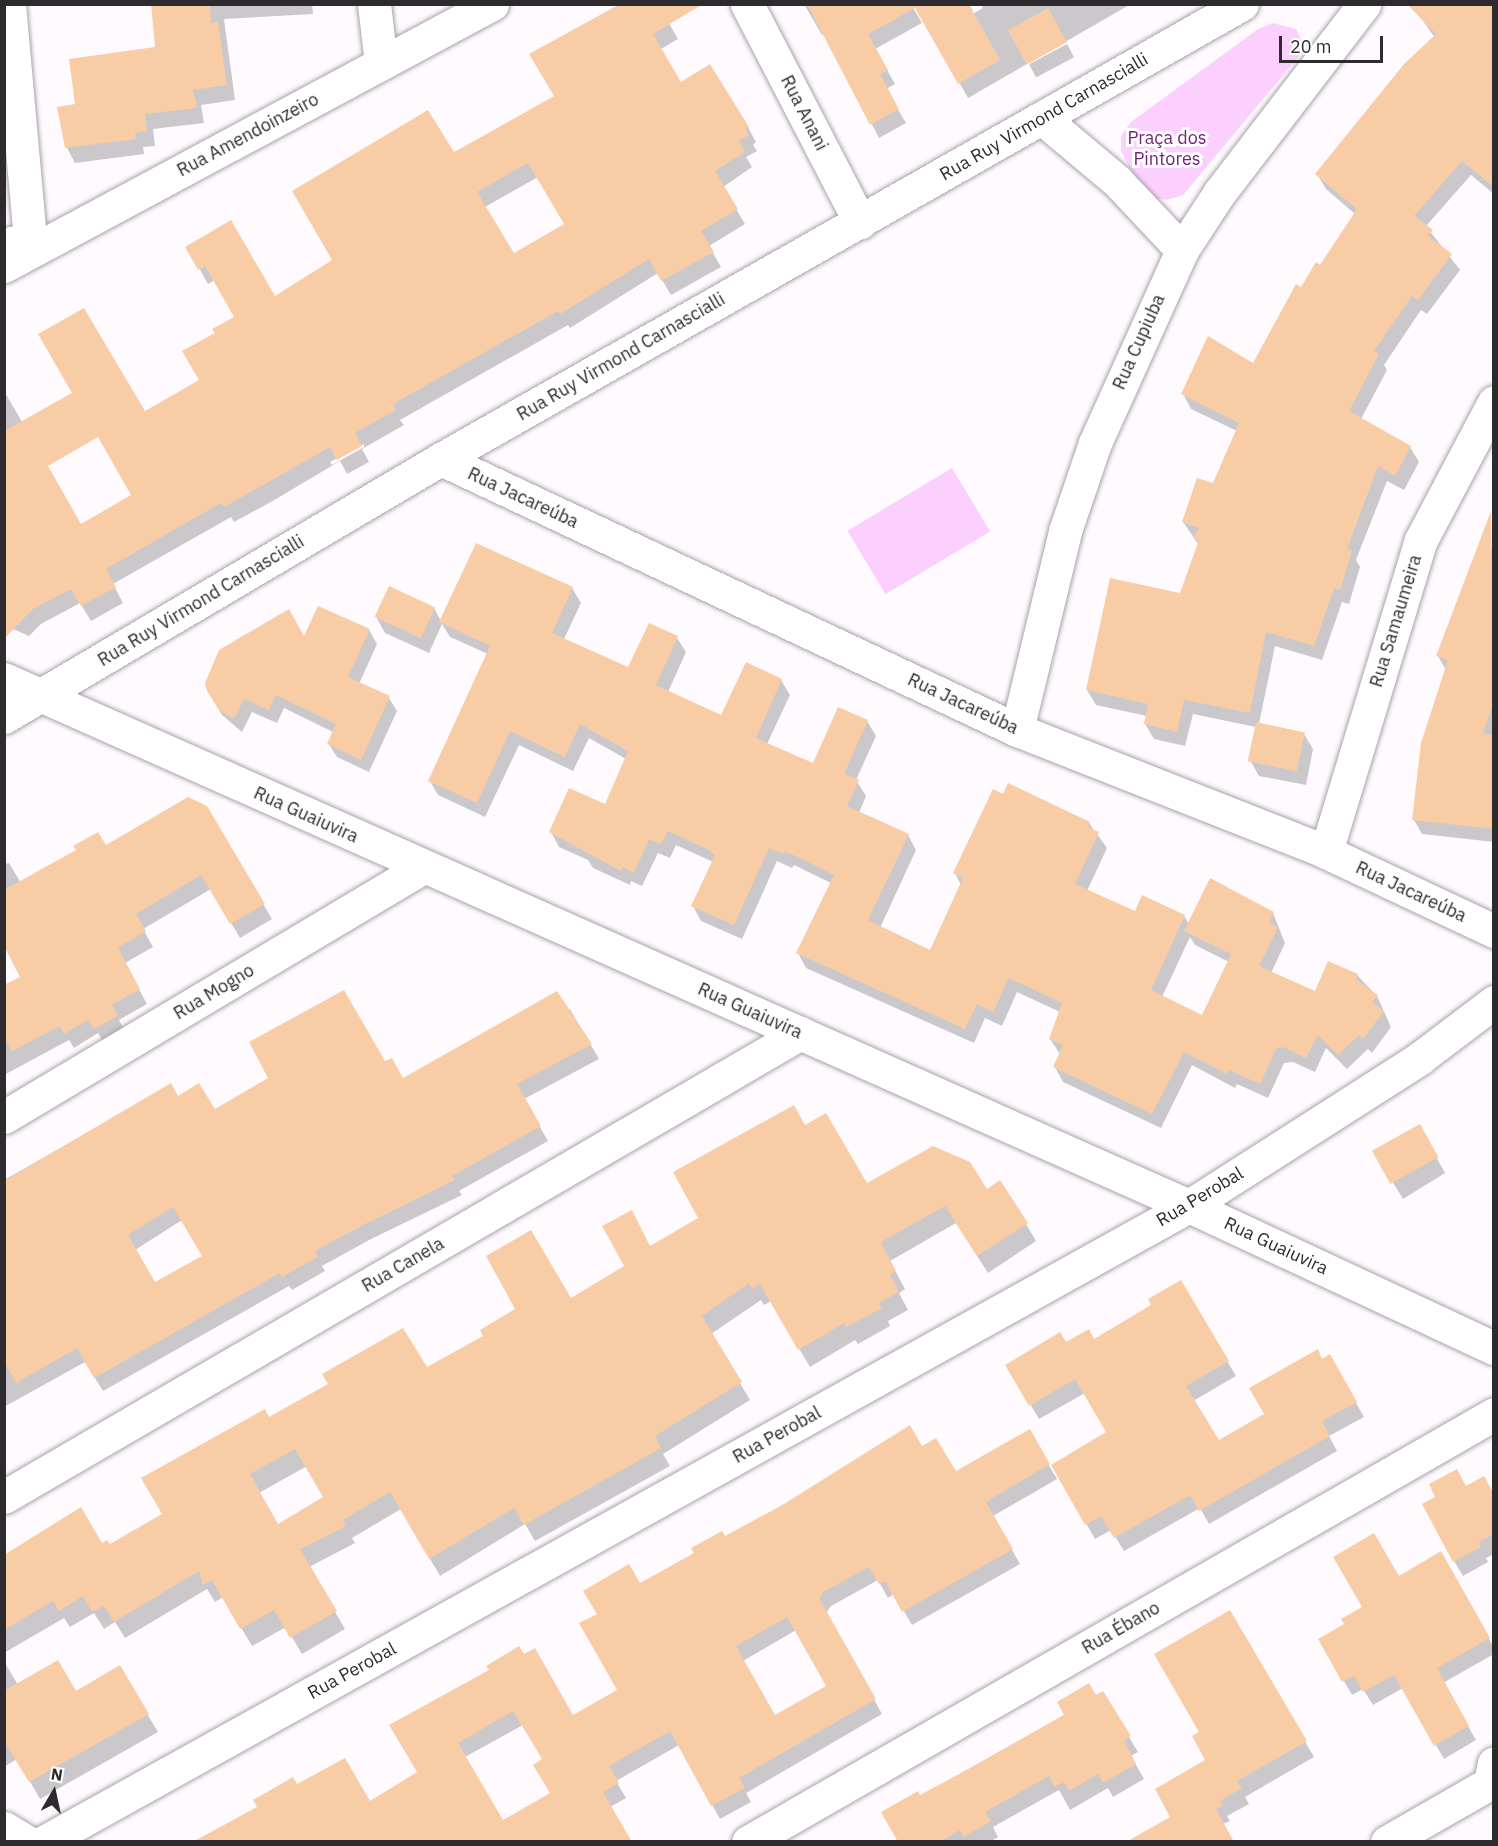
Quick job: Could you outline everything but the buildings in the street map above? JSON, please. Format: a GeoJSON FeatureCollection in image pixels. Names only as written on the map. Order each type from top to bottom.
{"type":"FeatureCollection","features":[{"type":"Feature","properties":{"kind":"street"},"geometry":{"type":"LineString","coordinates":[[9,4],[13,252]]}},
{"type":"Feature","properties":{"kind":"street"},"geometry":{"type":"LineString","coordinates":[[374,4],[381,64]]}},
{"type":"Feature","properties":{"kind":"street","name":"Rua Amendoinzeiro"},"geometry":{"type":"LineString","coordinates":[[13,252],[381,64],[492,4]]}},
{"type":"Feature","properties":{"kind":"street","name":"Rua Anani"},"geometry":{"type":"LineString","coordinates":[[747,4],[860,222]]}},
{"type":"Feature","properties":{"kind":"street","name":"Rua Ruy Virmond Carnascialli"},"geometry":{"type":"LineString","coordinates":[[4,717],[441,459],[1242,4]]}},
{"type":"Feature","properties":{"kind":"street","name":"Rua Cupiuba"},"geometry":{"type":"LineString","coordinates":[[1017,730],[1065,531],[1095,443],[1182,250],[1220,192],[1364,4]]}},
{"type":"Feature","properties":{"kind":"street"},"geometry":{"type":"LineString","coordinates":[[1042,117],[1117,181],[1182,250]]}},
{"type":"Feature","properties":{"kind":"street","name":"Rua Samaumeira"},"geometry":{"type":"LineString","coordinates":[[1326,852],[1421,540],[1494,402]]}},
{"type":"Feature","properties":{"kind":"street","name":"Rua Jacareúba"},"geometry":{"type":"LineString","coordinates":[[441,459],[1017,730],[1326,852],[1494,931]]}},
{"type":"Feature","properties":{"kind":"street","name":"Rua Guaiuvira"},"geometry":{"type":"LineString","coordinates":[[4,679],[40,697],[1189,1206],[1494,1348]]}},
{"type":"Feature","properties":{"kind":"street","name":"Rua Mogno"},"geometry":{"type":"LineString","coordinates":[[4,1117],[424,867]]}},
{"type":"Feature","properties":{"kind":"street","name":"Rua Perobal"},"geometry":{"type":"LineString","coordinates":[[44,1842],[1189,1206],[1420,1058],[1494,1002]]}},
{"type":"Feature","properties":{"kind":"street","name":"Rua Canela"},"geometry":{"type":"LineString","coordinates":[[4,1497],[801,1033]]}},
{"type":"Feature","properties":{"kind":"street","name":"Rua Ébano"},"geometry":{"type":"LineString","coordinates":[[748,1842],[1494,1414]]}},
{"type":"Feature","properties":{"kind":"street"},"geometry":{"type":"LineString","coordinates":[[1387,1842],[1490,1783],[1494,1763]]}},
{"type":"Feature","properties":{"kind":"street"},"geometry":{"type":"LineString","coordinates":[[4,1828],[27,1842]]}},
{"type":"Feature","properties":{"kind":"green space","name":"Praça dos Pintores"},"geometry":{"type":"Polygon","coordinates":[[[1273,23],[1296,29],[1302,42],[1299,56],[1183,195],[1167,200],[1155,198],[1132,174],[1121,150],[1121,136],[1131,122],[1258,29],[1273,23]]]}},
{"type":"Feature","properties":{"kind":"green space"},"geometry":{"type":"Polygon","coordinates":[[[952,468],[990,531],[886,594],[847,531],[952,468]]]}}]}
